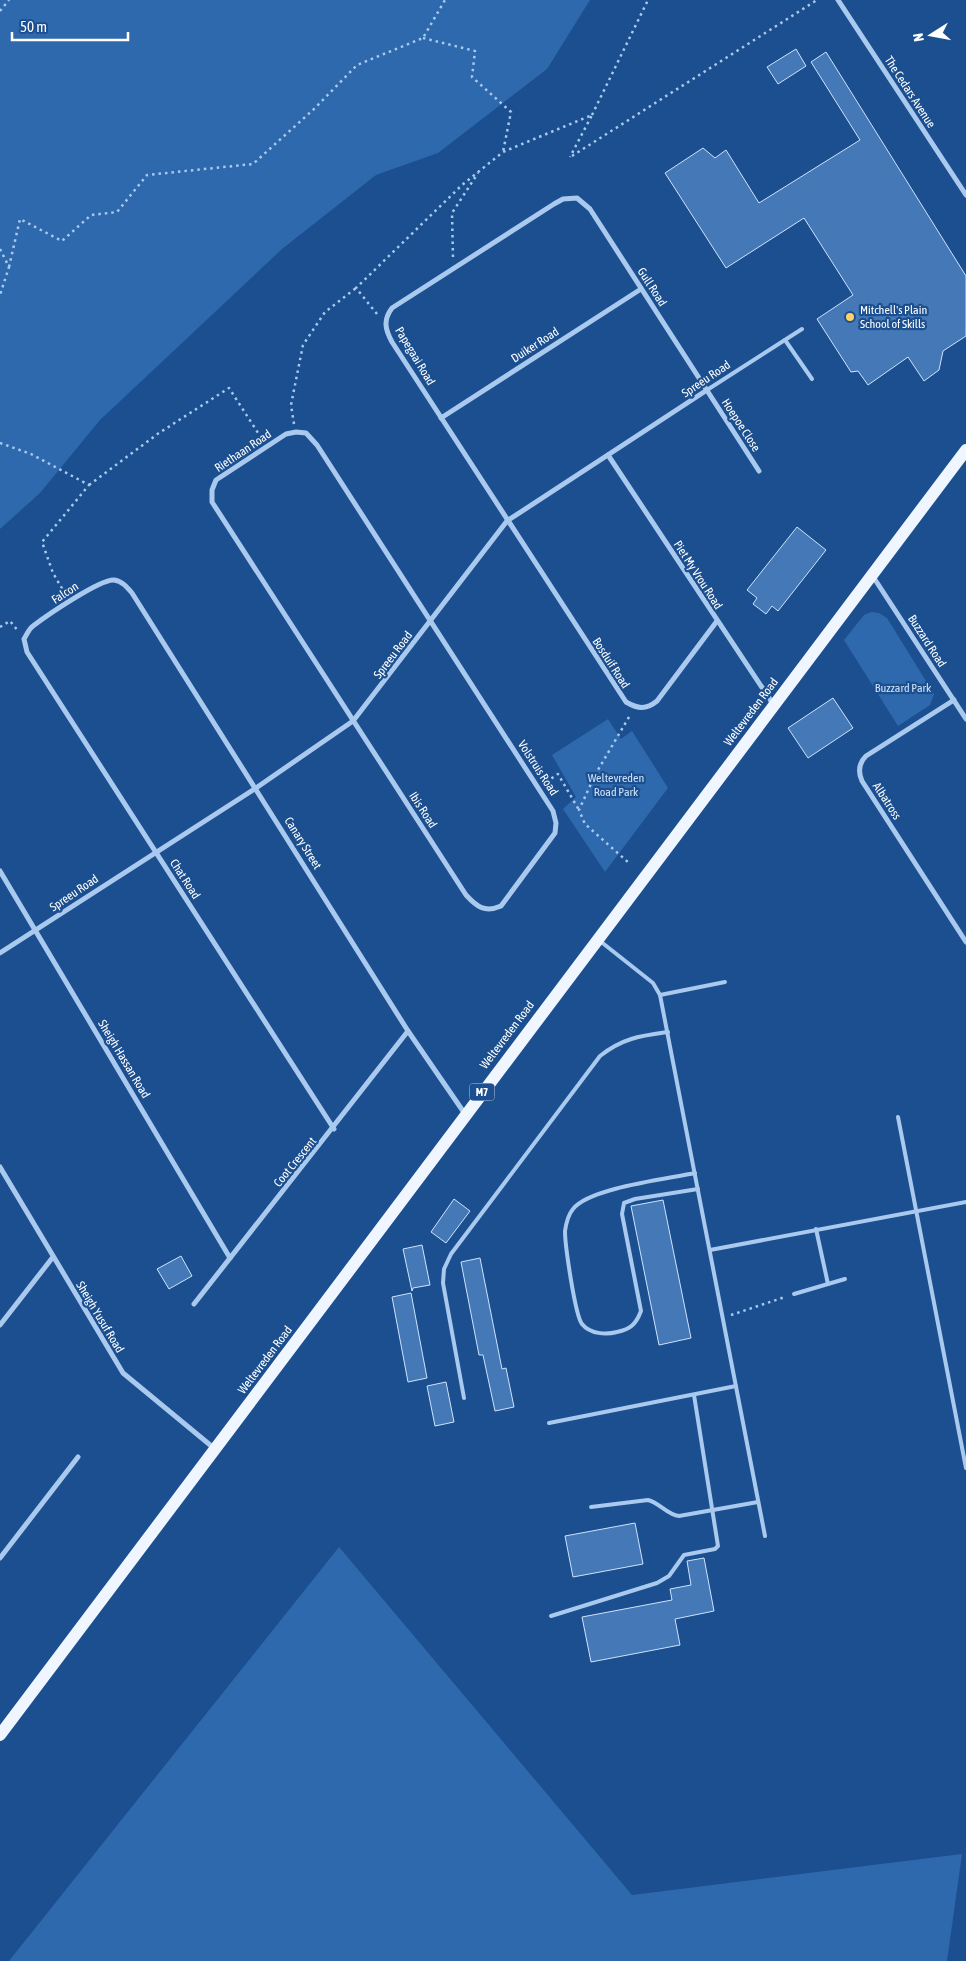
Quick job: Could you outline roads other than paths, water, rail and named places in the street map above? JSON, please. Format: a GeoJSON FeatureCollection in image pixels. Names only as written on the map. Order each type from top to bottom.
{"type":"FeatureCollection","features":[{"type":"Feature","properties":{"kind":"main road","name":"Weltevreden Road"},"geometry":{"type":"LineString","coordinates":[[0,1735],[966,450]]}},
{"type":"Feature","properties":{"kind":"street","name":"The Cedars Avenue"},"geometry":{"type":"LineString","coordinates":[[841,1],[966,195]]}},
{"type":"Feature","properties":{"kind":"street","name":"Gull Road"},"geometry":{"type":"LineString","coordinates":[[577,198],[590,208],[707,390]]}},
{"type":"Feature","properties":{"kind":"street","name":"Papegaai Road"},"geometry":{"type":"LineString","coordinates":[[507,520],[392,342],[385,323],[387,315],[392,308],[554,204],[563,199],[577,198]]}},
{"type":"Feature","properties":{"kind":"street","name":"Duiker Road"},"geometry":{"type":"LineString","coordinates":[[441,418],[641,289]]}},
{"type":"Feature","properties":{"kind":"street","name":"Spreeu Road"},"geometry":{"type":"LineString","coordinates":[[0,952],[256,788],[353,721],[432,621],[507,520],[707,390]]}},
{"type":"Feature","properties":{"kind":"street","name":"Hoepoe Close"},"geometry":{"type":"LineString","coordinates":[[707,390],[759,471]]}},
{"type":"Feature","properties":{"kind":"street","name":"Riethaan Road"},"geometry":{"type":"LineString","coordinates":[[353,721],[212,502],[212,490],[216,480],[286,434],[306,433],[317,445],[432,621]]}},
{"type":"Feature","properties":{"kind":"street","name":"Piet My Vrou Road"},"geometry":{"type":"LineString","coordinates":[[608,455],[773,705]]}},
{"type":"Feature","properties":{"kind":"street","name":"Bosduif Road"},"geometry":{"type":"LineString","coordinates":[[507,520],[619,693],[634,708],[651,706],[657,701],[717,621]]}},
{"type":"Feature","properties":{"kind":"street","name":"Buzzard Road"},"geometry":{"type":"LineString","coordinates":[[872,574],[966,719]]}},
{"type":"Feature","properties":{"kind":"street","name":"Falcon"},"geometry":{"type":"LineString","coordinates":[[24,639],[32,627],[94,586],[107,580],[116,580],[123,583]]}},
{"type":"Feature","properties":{"kind":"street","name":"Canary Street"},"geometry":{"type":"LineString","coordinates":[[123,583],[132,593],[408,1031],[465,1114]]}},
{"type":"Feature","properties":{"kind":"street","name":"Volstruis Road"},"geometry":{"type":"LineString","coordinates":[[432,621],[556,817],[555,833],[501,906],[492,910],[478,908]]}},
{"type":"Feature","properties":{"kind":"street","name":"Chat Road"},"geometry":{"type":"LineString","coordinates":[[24,639],[27,652],[334,1129]]}},
{"type":"Feature","properties":{"kind":"street","name":"Albatross"},"geometry":{"type":"LineString","coordinates":[[954,700],[866,756],[860,763],[859,772],[862,781],[966,942]]}},
{"type":"Feature","properties":{"kind":"street","name":"Ibis Road"},"geometry":{"type":"LineString","coordinates":[[353,721],[466,895],[478,908]]}},
{"type":"Feature","properties":{"kind":"street","name":"Sheigh Hassan Road"},"geometry":{"type":"LineString","coordinates":[[0,871],[230,1258]]}},
{"type":"Feature","properties":{"kind":"street","name":"Coot Crescent"},"geometry":{"type":"LineString","coordinates":[[194,1304],[334,1129],[408,1031]]}},
{"type":"Feature","properties":{"kind":"street","name":"Sheigh Yusuf Road"},"geometry":{"type":"LineString","coordinates":[[0,1167],[123,1373],[215,1450]]}},
{"type":"Feature","properties":{"kind":"street"},"geometry":{"type":"LineString","coordinates":[[0,1324],[53,1257]]}},
{"type":"Feature","properties":{"kind":"street"},"geometry":{"type":"LineString","coordinates":[[0,1558],[78,1457]]}},
{"type":"Feature","properties":{"kind":"lane","name":"Spreeu Road"},"geometry":{"type":"LineString","coordinates":[[707,390],[802,329]]}},
{"type":"Feature","properties":{"kind":"lane"},"geometry":{"type":"LineString","coordinates":[[785,340],[812,379]]}},
{"type":"Feature","properties":{"kind":"lane"},"geometry":{"type":"LineString","coordinates":[[597,939],[653,983],[660,995],[765,1536]]}},
{"type":"Feature","properties":{"kind":"lane"},"geometry":{"type":"LineString","coordinates":[[660,995],[725,982]]}},
{"type":"Feature","properties":{"kind":"lane"},"geometry":{"type":"LineString","coordinates":[[464,1398],[443,1283],[444,1268],[451,1254],[600,1056],[616,1044],[636,1037],[668,1032]]}},
{"type":"Feature","properties":{"kind":"lane"},"geometry":{"type":"LineString","coordinates":[[898,1117],[966,1468]]}},
{"type":"Feature","properties":{"kind":"lane"},"geometry":{"type":"LineString","coordinates":[[695,1173],[602,1193],[583,1200],[572,1210],[567,1223],[566,1242],[577,1314],[583,1325],[592,1331],[611,1333],[629,1329],[638,1319],[641,1311],[622,1214],[624,1203],[634,1198],[698,1189]]}},
{"type":"Feature","properties":{"kind":"lane"},"geometry":{"type":"LineString","coordinates":[[710,1250],[966,1202]]}},
{"type":"Feature","properties":{"kind":"lane"},"geometry":{"type":"LineString","coordinates":[[816,1229],[828,1284]]}},
{"type":"Feature","properties":{"kind":"lane"},"geometry":{"type":"LineString","coordinates":[[794,1294],[845,1279]]}},
{"type":"Feature","properties":{"kind":"lane"},"geometry":{"type":"LineString","coordinates":[[549,1423],[736,1386]]}},
{"type":"Feature","properties":{"kind":"lane"},"geometry":{"type":"LineString","coordinates":[[551,1616],[657,1583],[669,1576],[684,1555],[717,1548],[713,1510],[694,1395]]}},
{"type":"Feature","properties":{"kind":"lane"},"geometry":{"type":"LineString","coordinates":[[591,1507],[648,1500],[676,1516],[758,1502]]}},
{"type":"Feature","properties":{"kind":"place","name":"Mitchell's Plain School of Skills"},"geometry":{"type":"Point","coordinates":[850,317]}},
{"type":"Feature","properties":{"kind":"park label","name":"Buzzard Park"},"geometry":{"type":"Point","coordinates":[903,688]}},
{"type":"Feature","properties":{"kind":"park label","name":"Weltevreden Road Park"},"geometry":{"type":"Point","coordinates":[616,785]}}]}
